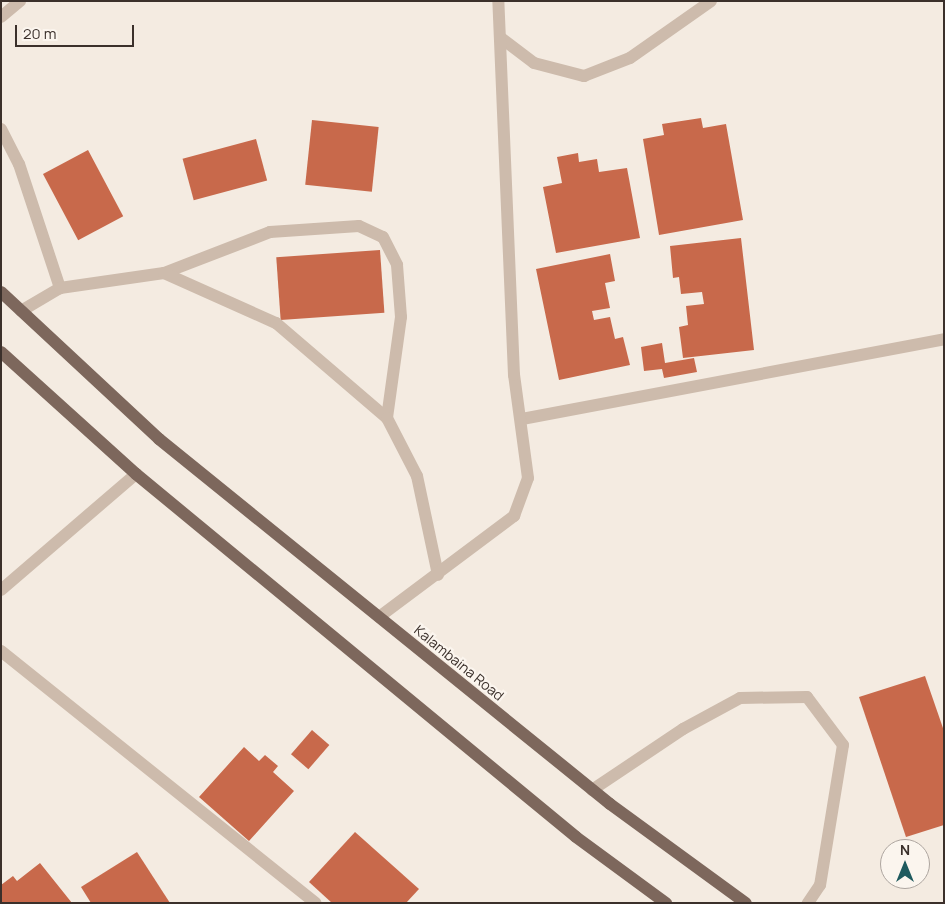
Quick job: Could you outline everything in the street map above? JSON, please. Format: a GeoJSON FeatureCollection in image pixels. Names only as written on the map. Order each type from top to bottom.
{"type":"FeatureCollection","features":[{"type":"Feature","properties":{"kind":"main road","name":"Kalambaina Road"},"geometry":{"type":"LineString","coordinates":[[1,292],[159,440],[592,790],[746,903]]}},
{"type":"Feature","properties":{"kind":"main road"},"geometry":{"type":"LineString","coordinates":[[1,352],[136,474],[576,836],[666,903]]}},
{"type":"Feature","properties":{"kind":"street"},"geometry":{"type":"LineString","coordinates":[[1,17],[20,1]]}},
{"type":"Feature","properties":{"kind":"street"},"geometry":{"type":"LineString","coordinates":[[379,617],[438,575],[514,516],[528,478],[522,419],[514,375],[498,1]]}},
{"type":"Feature","properties":{"kind":"street"},"geometry":{"type":"LineString","coordinates":[[501,38],[534,63],[584,76],[630,58],[711,1]]}},
{"type":"Feature","properties":{"kind":"street"},"geometry":{"type":"LineString","coordinates":[[1,129],[19,164],[60,288]]}},
{"type":"Feature","properties":{"kind":"street"},"geometry":{"type":"LineString","coordinates":[[22,312],[60,288],[164,273],[270,232],[359,226],[382,237],[397,265],[401,317],[387,418]]}},
{"type":"Feature","properties":{"kind":"street"},"geometry":{"type":"LineString","coordinates":[[164,273],[276,323],[387,418],[417,476],[438,575]]}},
{"type":"Feature","properties":{"kind":"street"},"geometry":{"type":"LineString","coordinates":[[522,419],[944,338]]}},
{"type":"Feature","properties":{"kind":"street"},"geometry":{"type":"LineString","coordinates":[[1,590],[136,474]]}},
{"type":"Feature","properties":{"kind":"street"},"geometry":{"type":"LineString","coordinates":[[1,651],[315,903]]}},
{"type":"Feature","properties":{"kind":"street"},"geometry":{"type":"LineString","coordinates":[[592,790],[683,729],[740,698],[807,697],[843,745],[820,885],[808,903]]}},
{"type":"Feature","properties":{"kind":"building"},"geometry":{"type":"Polygon","coordinates":[[[701,118],[703,128],[726,124],[743,220],[659,235],[643,139],[664,135],[662,124],[701,118]]]}},
{"type":"Feature","properties":{"kind":"building"},"geometry":{"type":"Polygon","coordinates":[[[312,120],[379,127],[372,192],[305,185],[312,120]]]}},
{"type":"Feature","properties":{"kind":"building"},"geometry":{"type":"Polygon","coordinates":[[[256,139],[267,181],[194,200],[183,159],[256,139]]]}},
{"type":"Feature","properties":{"kind":"building"},"geometry":{"type":"Polygon","coordinates":[[[88,150],[123,216],[78,240],[43,174],[88,150]]]}},
{"type":"Feature","properties":{"kind":"building"},"geometry":{"type":"Polygon","coordinates":[[[578,153],[579,162],[597,159],[599,172],[627,168],[640,238],[556,253],[543,187],[562,183],[557,157],[578,153]]]}},
{"type":"Feature","properties":{"kind":"building"},"geometry":{"type":"Polygon","coordinates":[[[741,238],[754,350],[683,358],[679,327],[688,325],[686,306],[704,304],[702,292],[681,294],[679,277],[673,278],[670,246],[741,238]]]}},
{"type":"Feature","properties":{"kind":"building"},"geometry":{"type":"Polygon","coordinates":[[[380,250],[384,313],[281,320],[276,257],[380,250]]]}},
{"type":"Feature","properties":{"kind":"building"},"geometry":{"type":"Polygon","coordinates":[[[610,254],[615,281],[605,283],[610,308],[592,311],[594,320],[610,317],[615,339],[623,337],[630,365],[559,380],[536,269],[610,254]]]}},
{"type":"Feature","properties":{"kind":"building"},"geometry":{"type":"Polygon","coordinates":[[[662,343],[665,363],[694,358],[697,372],[664,378],[662,369],[644,371],[641,347],[662,343]]]}},
{"type":"Feature","properties":{"kind":"building"},"geometry":{"type":"Polygon","coordinates":[[[925,676],[944,731],[944,825],[906,837],[859,697],[925,676]]]}},
{"type":"Feature","properties":{"kind":"building"},"geometry":{"type":"Polygon","coordinates":[[[312,730],[329,745],[308,769],[291,754],[312,730]]]}},
{"type":"Feature","properties":{"kind":"building"},"geometry":{"type":"Polygon","coordinates":[[[244,747],[259,761],[265,755],[278,766],[273,772],[294,791],[249,841],[199,797],[244,747]]]}},
{"type":"Feature","properties":{"kind":"building"},"geometry":{"type":"Polygon","coordinates":[[[355,832],[419,889],[406,903],[332,903],[309,882],[355,832]]]}},
{"type":"Feature","properties":{"kind":"building"},"geometry":{"type":"Polygon","coordinates":[[[137,852],[170,903],[91,903],[81,887],[137,852]]]}},
{"type":"Feature","properties":{"kind":"building"},"geometry":{"type":"Polygon","coordinates":[[[40,863],[72,903],[1,903],[1,885],[13,876],[17,881],[40,863]]]}}]}
